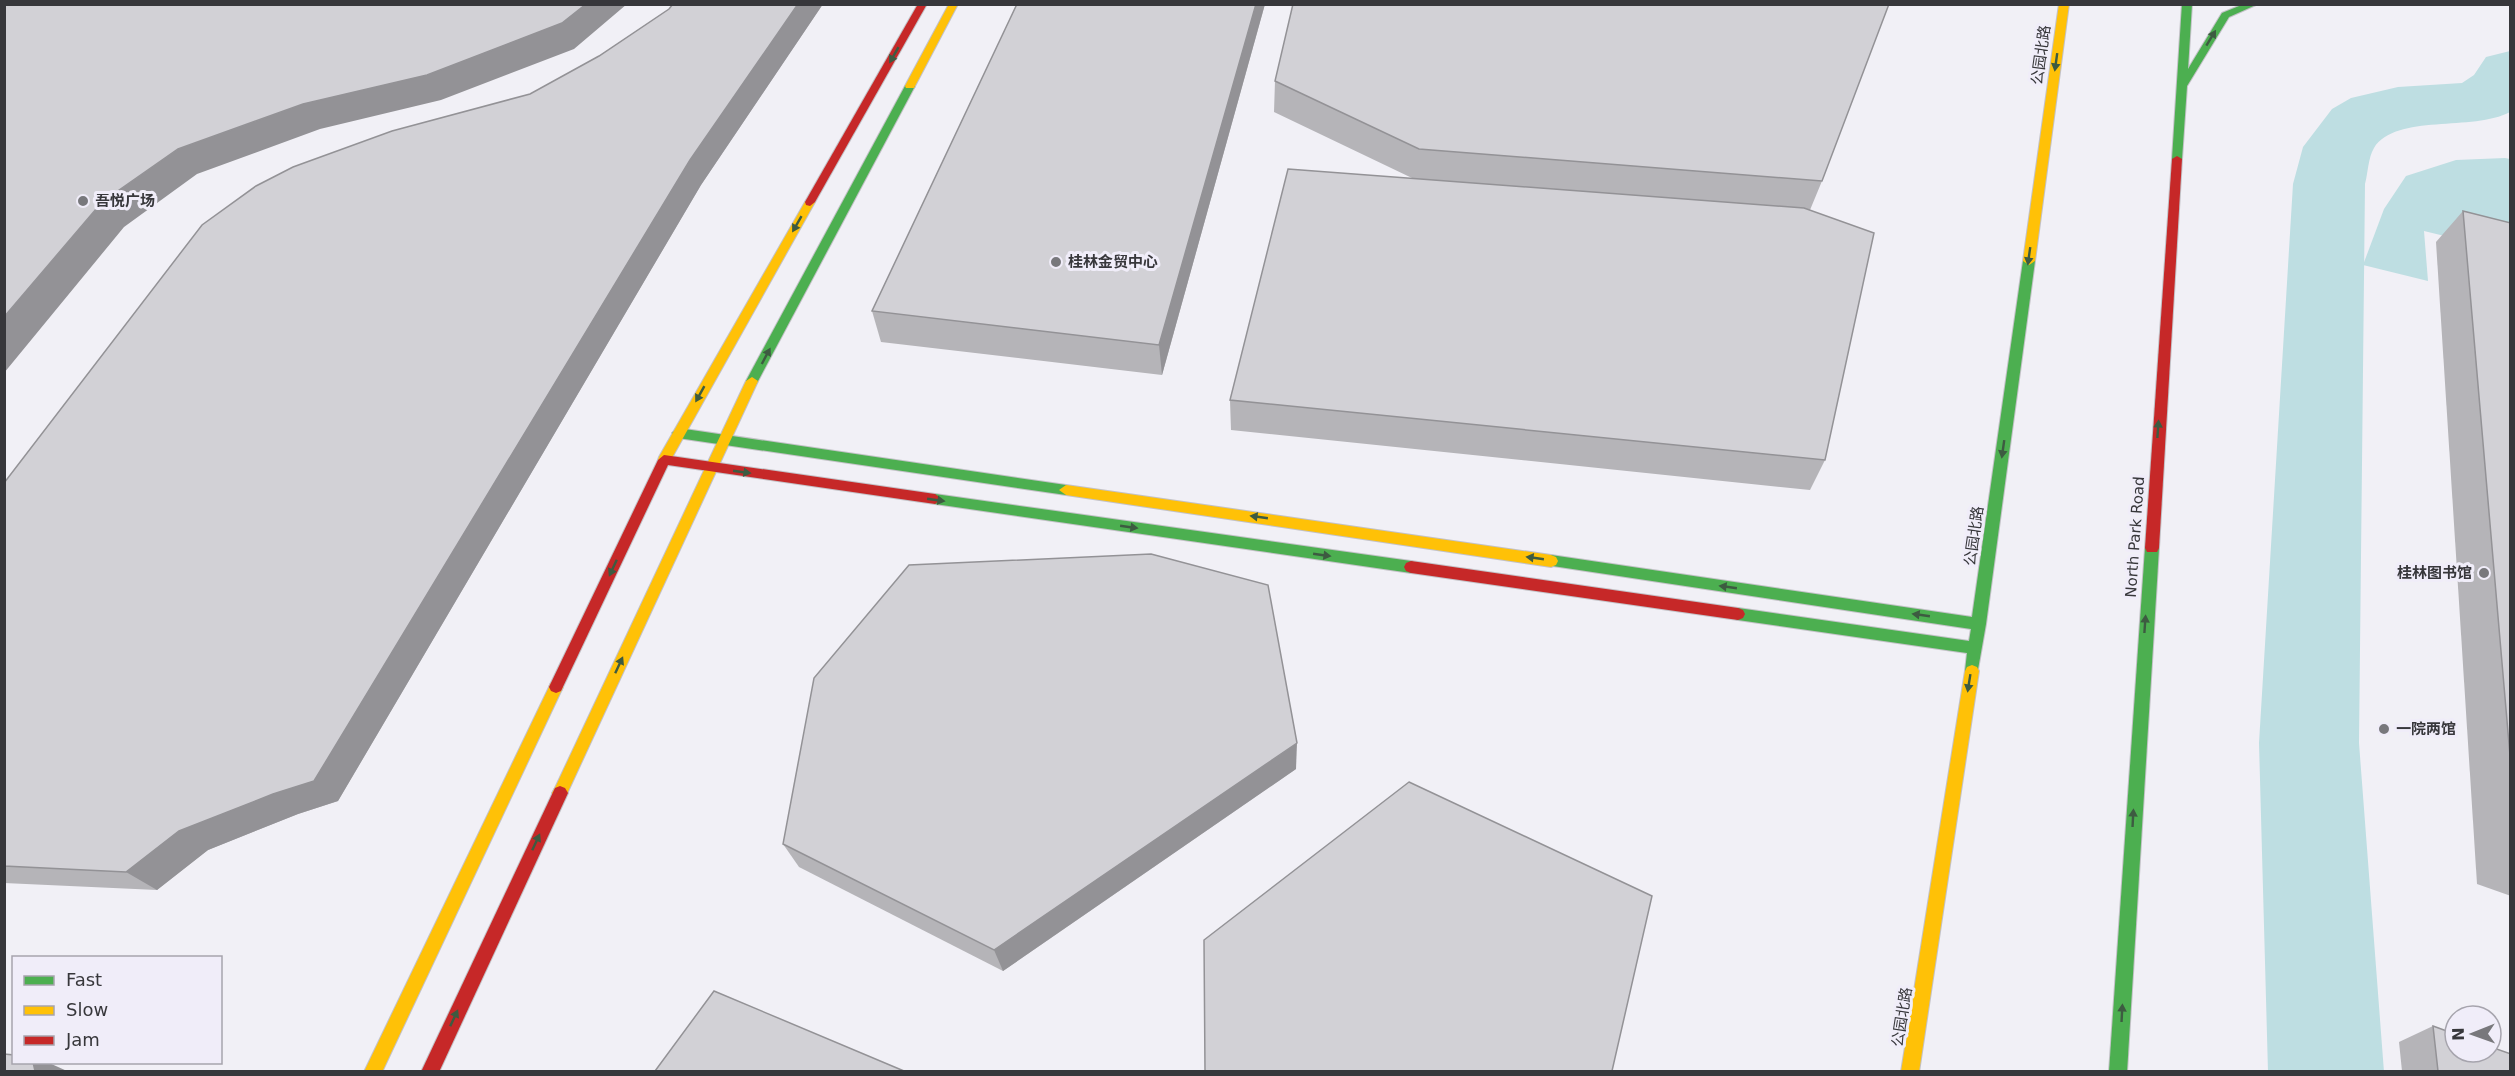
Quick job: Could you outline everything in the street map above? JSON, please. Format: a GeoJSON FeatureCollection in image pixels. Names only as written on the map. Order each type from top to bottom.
{"type":"FeatureCollection","features":[{"type":"Feature","properties":{"kind":"street"},"geometry":{"type":"LineString","coordinates":[[373,1071],[664,460],[923,4]]}},
{"type":"Feature","properties":{"kind":"street"},"geometry":{"type":"LineString","coordinates":[[430,1071],[724,438],[954,4]]}},
{"type":"Feature","properties":{"kind":"street","name":"公园北路"},"geometry":{"type":"LineString","coordinates":[[1910,1071],[1975,648],[2064,4]]}},
{"type":"Feature","properties":{"kind":"street","name":"North Park Road"},"geometry":{"type":"LineString","coordinates":[[2118,1071],[2187,4]]}},
{"type":"Feature","properties":{"kind":"street"},"geometry":{"type":"LineString","coordinates":[[2182,88],[2225,15],[2254,4]]}},
{"type":"Feature","properties":{"kind":"street"},"geometry":{"type":"LineString","coordinates":[[678,433],[1978,624]]}},
{"type":"Feature","properties":{"kind":"street"},"geometry":{"type":"LineString","coordinates":[[664,460],[1975,648]]}},
{"type":"Feature","properties":{"kind":"water"},"geometry":{"type":"Polygon","coordinates":[[[2510,159],[2510,252],[2424,231],[2428,281],[2363,265],[2384,209],[2406,176],[2456,160],[2510,159]]]}},
{"type":"Feature","properties":{"kind":"building","name":"吾悦广场"},"geometry":{"type":"Polygon","coordinates":[[[4,4],[586,4],[562,23],[427,75],[303,104],[178,149],[102,202],[4,317],[4,4]]]}},
{"type":"Feature","properties":{"kind":"building"},"geometry":{"type":"Polygon","coordinates":[[[673,4],[798,4],[690,160],[314,781],[273,794],[179,831],[126,872],[4,866],[4,483],[202,225],[256,186],[293,167],[392,131],[530,94],[599,56],[673,4]]]}},
{"type":"Feature","properties":{"kind":"building","name":"桂林金贸中心"},"geometry":{"type":"Polygon","coordinates":[[[1017,4],[1256,4],[1159,345],[872,311],[1017,4]]]}},
{"type":"Feature","properties":{"kind":"building"},"geometry":{"type":"Polygon","coordinates":[[[1293,4],[1889,4],[1822,181],[1419,149],[1275,81],[1293,4]]]}},
{"type":"Feature","properties":{"kind":"building"},"geometry":{"type":"Polygon","coordinates":[[[1288,169],[1804,208],[1874,233],[1825,460],[1230,400],[1288,169]]]}},
{"type":"Feature","properties":{"kind":"building"},"geometry":{"type":"Polygon","coordinates":[[[2463,211],[2511,223],[2511,767],[2463,211]]]}},
{"type":"Feature","properties":{"kind":"building"},"geometry":{"type":"Polygon","coordinates":[[[1151,554],[1268,585],[1297,743],[994,950],[783,844],[814,678],[909,565],[1151,554]]]}},
{"type":"Feature","properties":{"kind":"building"},"geometry":{"type":"Polygon","coordinates":[[[1409,782],[1652,896],[1612,1071],[1205,1071],[1204,940],[1409,782]]]}},
{"type":"Feature","properties":{"kind":"building"},"geometry":{"type":"Polygon","coordinates":[[[714,991],[904,1071],[655,1071],[714,991]]]}},
{"type":"Feature","properties":{"kind":"building"},"geometry":{"type":"Polygon","coordinates":[[[2433,1026],[2443,1030],[2443,1064],[2503,1064],[2503,1051],[2511,1054],[2511,1071],[2438,1071],[2433,1026]]]}},
{"type":"Feature","properties":{"kind":"building"},"geometry":{"type":"Polygon","coordinates":[[[4,1054],[12,1055],[12,1064],[33,1064],[35,1071],[4,1071],[4,1054]]]}},
{"type":"Feature","properties":{"kind":"waterway"},"geometry":{"type":"LineString","coordinates":[[2326,1072],[2309,743],[2329,184],[2339,147],[2356,124],[2376,113],[2398,108],[2465,103],[2484,99],[2498,90],[2510,71]]}},
{"type":"Feature","properties":{"kind":"traffic: fast"},"geometry":{"type":"LineString","coordinates":[[2177,159],[2187,4]]}},
{"type":"Feature","properties":{"kind":"traffic: fast"},"geometry":{"type":"LineString","coordinates":[[2184,84],[2225,15],[2254,4]]}},
{"type":"Feature","properties":{"kind":"traffic: fast"},"geometry":{"type":"LineString","coordinates":[[752,381],[910,86]]}},
{"type":"Feature","properties":{"kind":"traffic: fast"},"geometry":{"type":"LineString","coordinates":[[1972,671],[2029,261]]}},
{"type":"Feature","properties":{"kind":"traffic: fast"},"geometry":{"type":"LineString","coordinates":[[678,433],[1066,490]]}},
{"type":"Feature","properties":{"kind":"traffic: fast"},"geometry":{"type":"LineString","coordinates":[[935,499],[1411,567]]}},
{"type":"Feature","properties":{"kind":"traffic: fast"},"geometry":{"type":"LineString","coordinates":[[2118,1072],[2152,548]]}},
{"type":"Feature","properties":{"kind":"traffic: fast"},"geometry":{"type":"LineString","coordinates":[[1551,561],[1979,624]]}},
{"type":"Feature","properties":{"kind":"traffic: fast"},"geometry":{"type":"LineString","coordinates":[[1738,614],[1975,648]]}},
{"type":"Feature","properties":{"kind":"traffic: slow"},"geometry":{"type":"LineString","coordinates":[[910,86],[954,4]]}},
{"type":"Feature","properties":{"kind":"traffic: slow"},"geometry":{"type":"LineString","coordinates":[[2029,261],[2064,4]]}},
{"type":"Feature","properties":{"kind":"traffic: slow"},"geometry":{"type":"LineString","coordinates":[[664,460],[810,202]]}},
{"type":"Feature","properties":{"kind":"traffic: slow"},"geometry":{"type":"LineString","coordinates":[[560,793],[752,381]]}},
{"type":"Feature","properties":{"kind":"traffic: slow"},"geometry":{"type":"LineString","coordinates":[[1066,490],[1551,561]]}},
{"type":"Feature","properties":{"kind":"traffic: slow"},"geometry":{"type":"LineString","coordinates":[[1910,1072],[1972,671]]}},
{"type":"Feature","properties":{"kind":"traffic: slow"},"geometry":{"type":"LineString","coordinates":[[373,1072],[556,687]]}},
{"type":"Feature","properties":{"kind":"traffic: jam"},"geometry":{"type":"LineString","coordinates":[[810,202],[923,4]]}},
{"type":"Feature","properties":{"kind":"traffic: jam"},"geometry":{"type":"LineString","coordinates":[[2152,548],[2177,159]]}},
{"type":"Feature","properties":{"kind":"traffic: jam"},"geometry":{"type":"LineString","coordinates":[[664,460],[935,499]]}},
{"type":"Feature","properties":{"kind":"traffic: jam"},"geometry":{"type":"LineString","coordinates":[[556,687],[664,460]]}},
{"type":"Feature","properties":{"kind":"traffic: jam"},"geometry":{"type":"LineString","coordinates":[[1411,567],[1738,614]]}},
{"type":"Feature","properties":{"kind":"traffic: jam"},"geometry":{"type":"LineString","coordinates":[[430,1072],[560,793]]}},
{"type":"Feature","properties":{"kind":"place","name":"吾悦广场"},"geometry":{"type":"Point","coordinates":[83,201]}},
{"type":"Feature","properties":{"kind":"place","name":"桂林金贸中心"},"geometry":{"type":"Point","coordinates":[1056,262]}},
{"type":"Feature","properties":{"kind":"place","name":"桂林图书馆"},"geometry":{"type":"Point","coordinates":[2484,573]}},
{"type":"Feature","properties":{"kind":"place","name":"一院两馆"},"geometry":{"type":"Point","coordinates":[2384,729]}}]}
